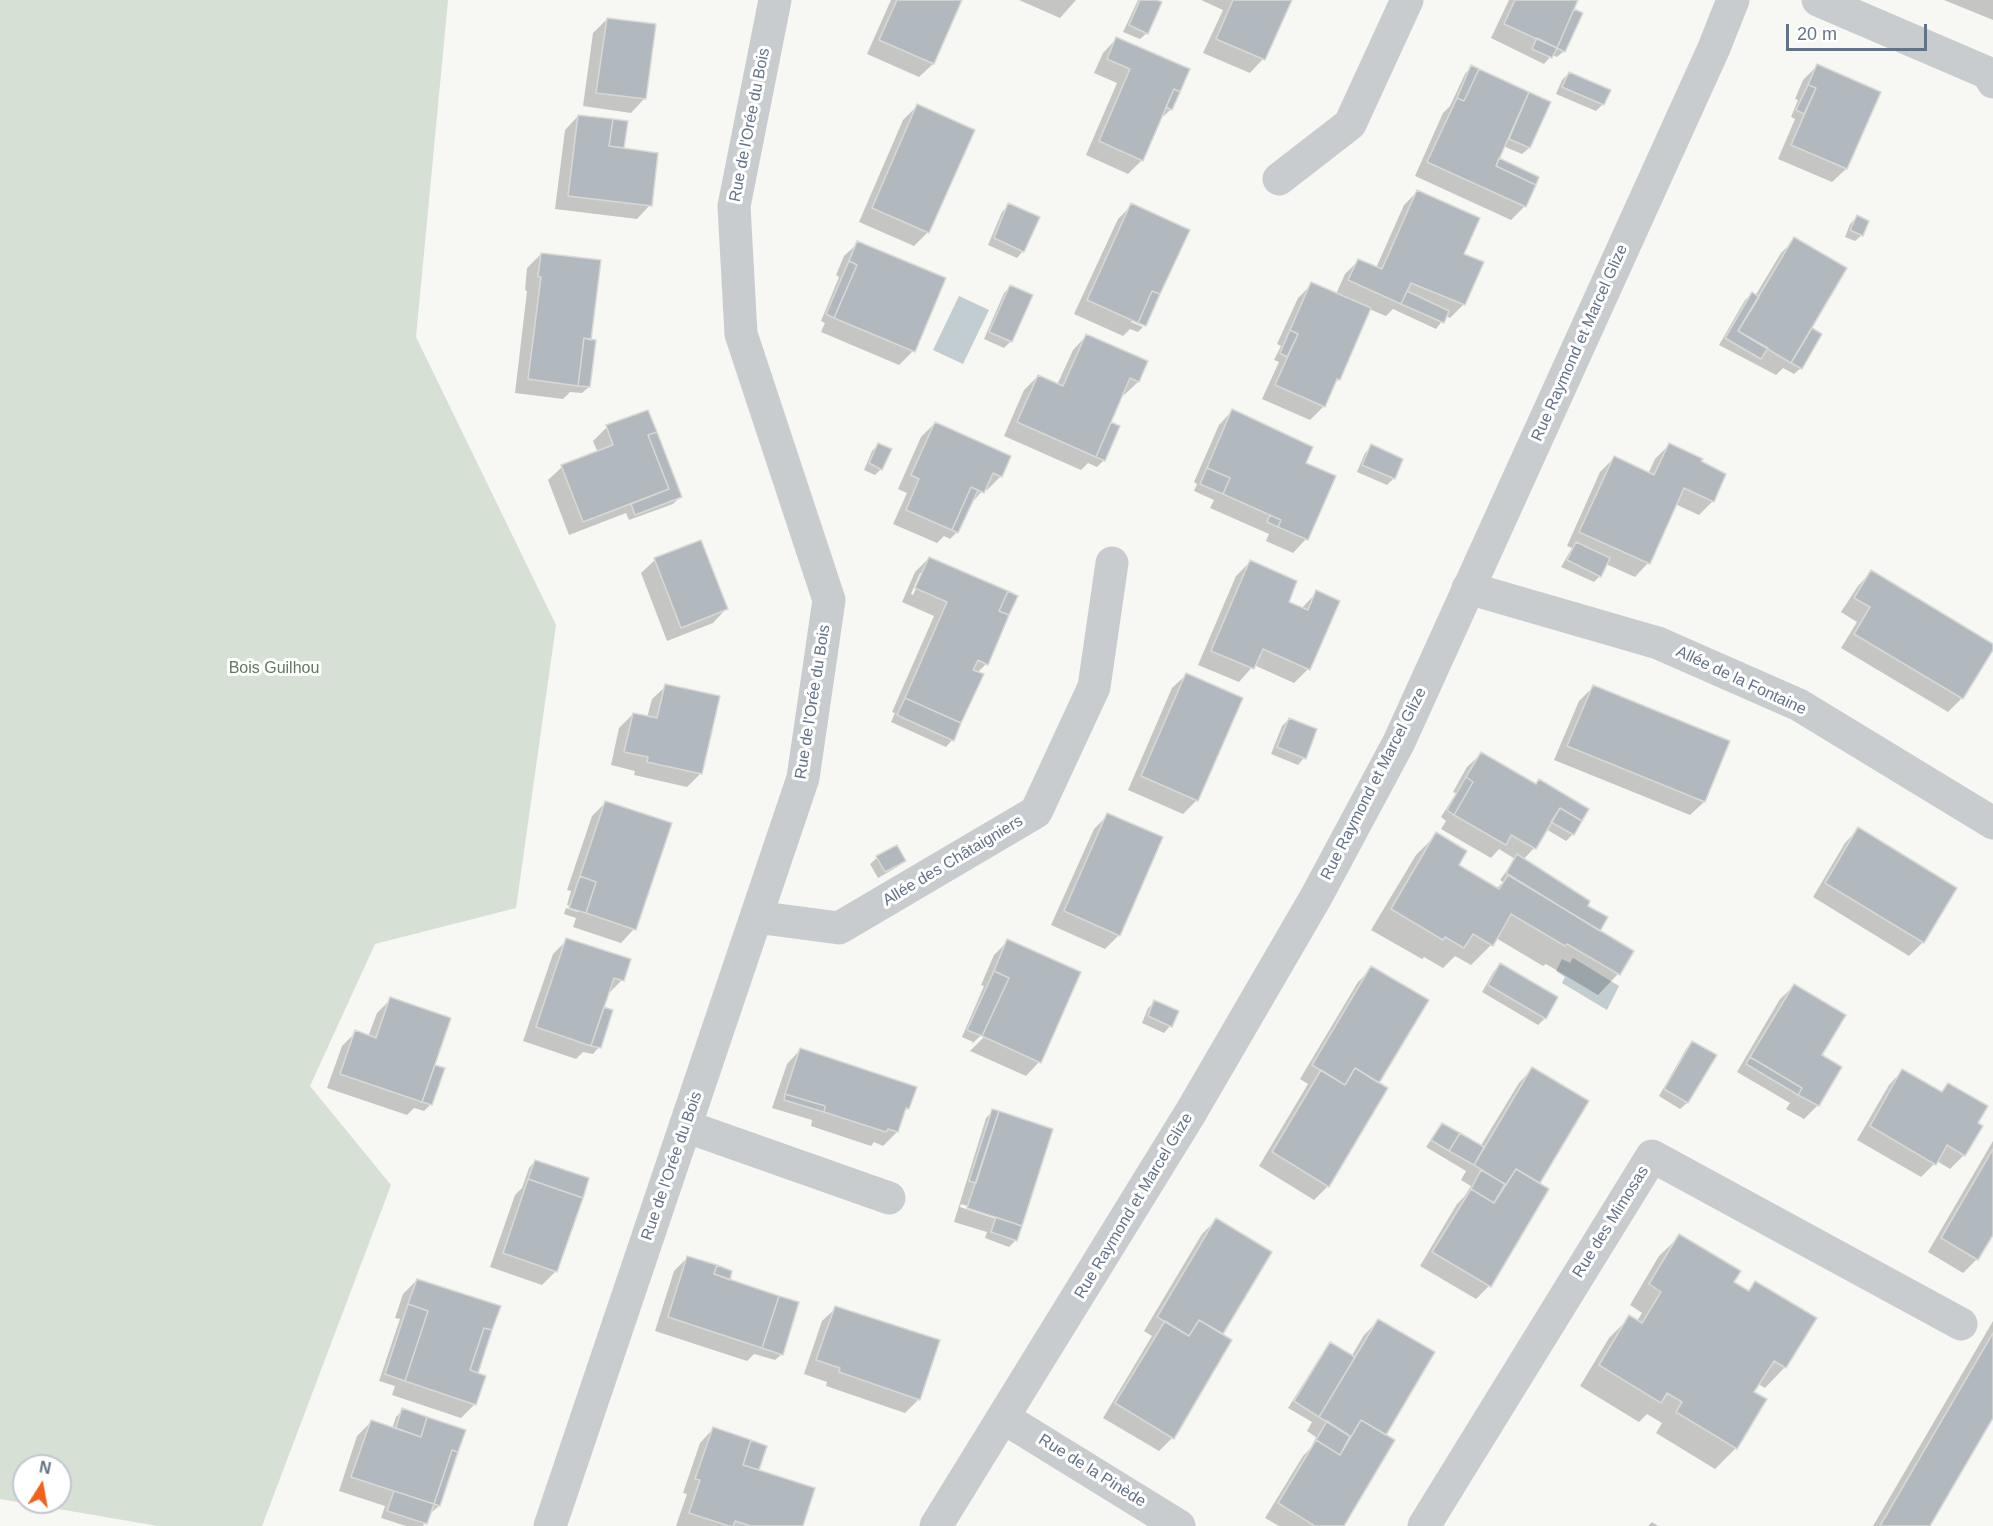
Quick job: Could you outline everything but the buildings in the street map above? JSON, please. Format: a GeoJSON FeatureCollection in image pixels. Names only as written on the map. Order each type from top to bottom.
{"type":"FeatureCollection","features":[{"type":"Feature","properties":{"kind":"street","name":"Rue de l'Orée du Bois"},"geometry":{"type":"LineString","coordinates":[[550,1526],[803,778],[829,600],[741,334],[734,206],[775,0]]}},
{"type":"Feature","properties":{"kind":"street"},"geometry":{"type":"LineString","coordinates":[[1279,178],[1350,124],[1407,0]]}},
{"type":"Feature","properties":{"kind":"street","name":"Rue Raymond et Marcel Glize"},"geometry":{"type":"LineString","coordinates":[[936,1526],[1191,1112],[1316,897],[1399,742],[1714,48],[1733,0]]}},
{"type":"Feature","properties":{"kind":"street"},"geometry":{"type":"LineString","coordinates":[[1818,0],[1988,73],[1993,82]]}},
{"type":"Feature","properties":{"kind":"street","name":"Allée des Châtaigniers"},"geometry":{"type":"LineString","coordinates":[[756,917],[839,928],[1036,812],[1094,687],[1112,563]]}},
{"type":"Feature","properties":{"kind":"street","name":"Allée de la Fontaine"},"geometry":{"type":"LineString","coordinates":[[1468,588],[1658,643],[1798,705],[1993,823]]}},
{"type":"Feature","properties":{"kind":"street"},"geometry":{"type":"LineString","coordinates":[[685,1126],[889,1198]]}},
{"type":"Feature","properties":{"kind":"street","name":"Rue des Mimosas"},"geometry":{"type":"LineString","coordinates":[[1424,1526],[1652,1156],[1961,1324]]}},
{"type":"Feature","properties":{"kind":"street","name":"Rue de la Pinède"},"geometry":{"type":"LineString","coordinates":[[1004,1418],[1179,1526]]}},
{"type":"Feature","properties":{"kind":"green space","name":"Bois Guilhou"},"geometry":{"type":"Polygon","coordinates":[[[0,0],[448,0],[416,337],[556,625],[516,908],[375,944],[310,1086],[391,1185],[262,1526],[158,1526],[72,1511],[72,1454],[12,1454],[12,1501],[0,1499],[0,0]]]}},
{"type":"Feature","properties":{"kind":"shaded area"},"geometry":{"type":"Polygon","coordinates":[[[959,296],[989,310],[963,364],[933,350],[959,296]]]}},
{"type":"Feature","properties":{"kind":"shaded area"},"geometry":{"type":"Polygon","coordinates":[[[1573,958],[1619,986],[1607,1010],[1562,983],[1565,977],[1556,971],[1562,959],[1570,963],[1573,958]]]}}]}
